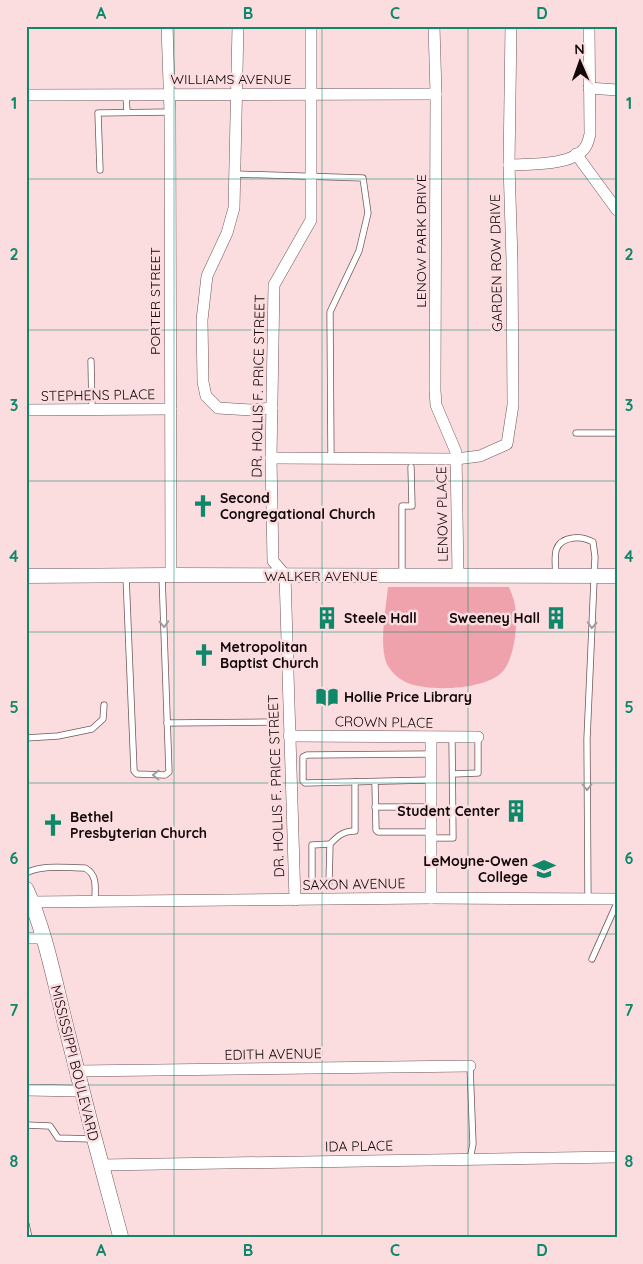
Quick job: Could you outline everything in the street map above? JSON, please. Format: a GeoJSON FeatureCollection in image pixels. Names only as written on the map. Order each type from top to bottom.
{"type":"FeatureCollection","features":[{"type":"Feature","properties":{"kind":"main road","name":"MISSISSIPPI BOULEVARD"},"geometry":{"type":"LineString","coordinates":[[29,895],[44,938],[81,1091],[121,1238]]}},
{"type":"Feature","properties":{"kind":"street","name":"PORTER STREET"},"geometry":{"type":"LineString","coordinates":[[167,26],[170,95],[171,409],[167,575]]}},
{"type":"Feature","properties":{"kind":"street"},"geometry":{"type":"LineString","coordinates":[[238,26],[234,208],[227,234],[207,276],[202,320],[203,382],[206,396],[218,408],[252,410],[272,408]]}},
{"type":"Feature","properties":{"kind":"street","name":"DR. HOLLIS F. PRICE STREET"},"geometry":{"type":"LineString","coordinates":[[295,900],[285,575],[273,561],[271,458],[274,285],[311,220],[311,26]]}},
{"type":"Feature","properties":{"kind":"street","name":"LENOW PARK DRIVE"},"geometry":{"type":"LineString","coordinates":[[434,26],[436,94],[435,397],[456,455]]}},
{"type":"Feature","properties":{"kind":"street","name":"GARDEN ROW DRIVE"},"geometry":{"type":"LineString","coordinates":[[271,458],[480,456],[495,451],[507,444],[513,405],[509,165],[510,26]]}},
{"type":"Feature","properties":{"kind":"street"},"geometry":{"type":"LineString","coordinates":[[509,165],[559,162],[586,147],[590,134],[589,26]]}},
{"type":"Feature","properties":{"kind":"street"},"geometry":{"type":"LineString","coordinates":[[589,88],[617,90]]}},
{"type":"Feature","properties":{"kind":"street","name":"WILLIAMS AVENUE"},"geometry":{"type":"LineString","coordinates":[[26,95],[436,94]]}},
{"type":"Feature","properties":{"kind":"street"},"geometry":{"type":"LineString","coordinates":[[576,154],[617,210]]}},
{"type":"Feature","properties":{"kind":"street","name":"STEPHENS PLACE"},"geometry":{"type":"LineString","coordinates":[[26,410],[171,409]]}},
{"type":"Feature","properties":{"kind":"street","name":"LENOW PLACE"},"geometry":{"type":"LineString","coordinates":[[456,455],[458,576]]}},
{"type":"Feature","properties":{"kind":"street","name":"WALKER AVENUE"},"geometry":{"type":"LineString","coordinates":[[26,576],[617,576]]}},
{"type":"Feature","properties":{"kind":"street","name":"CROWN PLACE"},"geometry":{"type":"LineString","coordinates":[[289,736],[478,737]]}},
{"type":"Feature","properties":{"kind":"street"},"geometry":{"type":"LineString","coordinates":[[431,738],[431,898]]}},
{"type":"Feature","properties":{"kind":"street","name":"SAXON AVENUE"},"geometry":{"type":"LineString","coordinates":[[29,895],[96,902],[431,898],[617,901]]}},
{"type":"Feature","properties":{"kind":"street"},"geometry":{"type":"LineString","coordinates":[[26,938],[44,938]]}},
{"type":"Feature","properties":{"kind":"street","name":"EDITH AVENUE"},"geometry":{"type":"LineString","coordinates":[[77,1071],[470,1066]]}},
{"type":"Feature","properties":{"kind":"street"},"geometry":{"type":"LineString","coordinates":[[26,1090],[81,1091]]}},
{"type":"Feature","properties":{"kind":"street","name":"IDA PLACE"},"geometry":{"type":"LineString","coordinates":[[101,1165],[617,1157]]}},
{"type":"Feature","properties":{"kind":"lane"},"geometry":{"type":"LineString","coordinates":[[126,95],[127,112]]}},
{"type":"Feature","properties":{"kind":"lane"},"geometry":{"type":"LineString","coordinates":[[100,170],[98,112],[170,112]]}},
{"type":"Feature","properties":{"kind":"lane"},"geometry":{"type":"LineString","coordinates":[[235,174],[364,178],[368,213],[359,251],[330,312],[331,458]]}},
{"type":"Feature","properties":{"kind":"lane"},"geometry":{"type":"LineString","coordinates":[[90,361],[92,410]]}},
{"type":"Feature","properties":{"kind":"lane"},"geometry":{"type":"LineString","coordinates":[[576,433],[617,433]]}},
{"type":"Feature","properties":{"kind":"lane"},"geometry":{"type":"LineString","coordinates":[[402,576],[402,506],[412,506],[411,467]]}},
{"type":"Feature","properties":{"kind":"lane"},"geometry":{"type":"LineString","coordinates":[[556,576],[556,551],[558,543],[564,539],[578,537],[592,542],[595,548],[595,576],[587,739],[588,900]]}},
{"type":"Feature","properties":{"kind":"lane"},"geometry":{"type":"LineString","coordinates":[[126,576],[134,771],[137,774],[166,775],[169,772],[167,723],[167,575]]}},
{"type":"Feature","properties":{"kind":"lane"},"geometry":{"type":"LineString","coordinates":[[26,738],[58,736],[92,729],[103,720],[104,705]]}},
{"type":"Feature","properties":{"kind":"lane"},"geometry":{"type":"LineString","coordinates":[[167,723],[272,722]]}},
{"type":"Feature","properties":{"kind":"lane"},"geometry":{"type":"LineString","coordinates":[[453,774],[478,773],[478,737]]}},
{"type":"Feature","properties":{"kind":"lane"},"geometry":{"type":"LineString","coordinates":[[375,782],[376,830],[378,832],[453,838],[452,738]]}},
{"type":"Feature","properties":{"kind":"lane"},"geometry":{"type":"LineString","coordinates":[[431,754],[307,755],[303,757],[303,781],[305,783],[431,780]]}},
{"type":"Feature","properties":{"kind":"lane"},"geometry":{"type":"LineString","coordinates":[[330,844],[330,883],[312,883],[312,845],[330,844],[347,831],[355,831],[355,782]]}},
{"type":"Feature","properties":{"kind":"lane"},"geometry":{"type":"LineString","coordinates":[[375,807],[431,807]]}},
{"type":"Feature","properties":{"kind":"lane"},"geometry":{"type":"LineString","coordinates":[[26,873],[43,868],[84,868],[90,871],[94,877],[96,902]]}},
{"type":"Feature","properties":{"kind":"lane"},"geometry":{"type":"LineString","coordinates":[[592,959],[617,901]]}},
{"type":"Feature","properties":{"kind":"lane"},"geometry":{"type":"LineString","coordinates":[[470,1066],[472,1144],[470,1159]]}},
{"type":"Feature","properties":{"kind":"lane"},"geometry":{"type":"LineString","coordinates":[[26,1125],[50,1126],[58,1138],[94,1139]]}},
{"type":"Feature","properties":{"kind":"lane"},"geometry":{"type":"LineString","coordinates":[[26,1224],[29,1238]]}},
{"type":"Feature","properties":{"kind":"shaded area"},"geometry":{"type":"Polygon","coordinates":[[[388,587],[509,587],[514,599],[516,628],[513,648],[503,671],[484,682],[457,688],[417,686],[399,678],[388,666],[385,658],[383,639],[388,587]]]}},
{"type":"Feature","properties":{"kind":"place","name":"Second Congregational Church"},"geometry":{"type":"Point","coordinates":[203,506]}},
{"type":"Feature","properties":{"kind":"place","name":"Steele Hall"},"geometry":{"type":"Point","coordinates":[327,618]}},
{"type":"Feature","properties":{"kind":"place","name":"Sweeney Hall"},"geometry":{"type":"Point","coordinates":[556,618]}},
{"type":"Feature","properties":{"kind":"place","name":"Metropolitan Baptist Church"},"geometry":{"type":"Point","coordinates":[204,655]}},
{"type":"Feature","properties":{"kind":"place","name":"Hollie Price Library"},"geometry":{"type":"Point","coordinates":[327,697]}},
{"type":"Feature","properties":{"kind":"place","name":"Student Center"},"geometry":{"type":"Point","coordinates":[516,811]}},
{"type":"Feature","properties":{"kind":"place","name":"Bethel Presbyterian Church"},"geometry":{"type":"Point","coordinates":[53,825]}},
{"type":"Feature","properties":{"kind":"place","name":"LeMoyne-Owen College"},"geometry":{"type":"Point","coordinates":[544,869]}}]}
